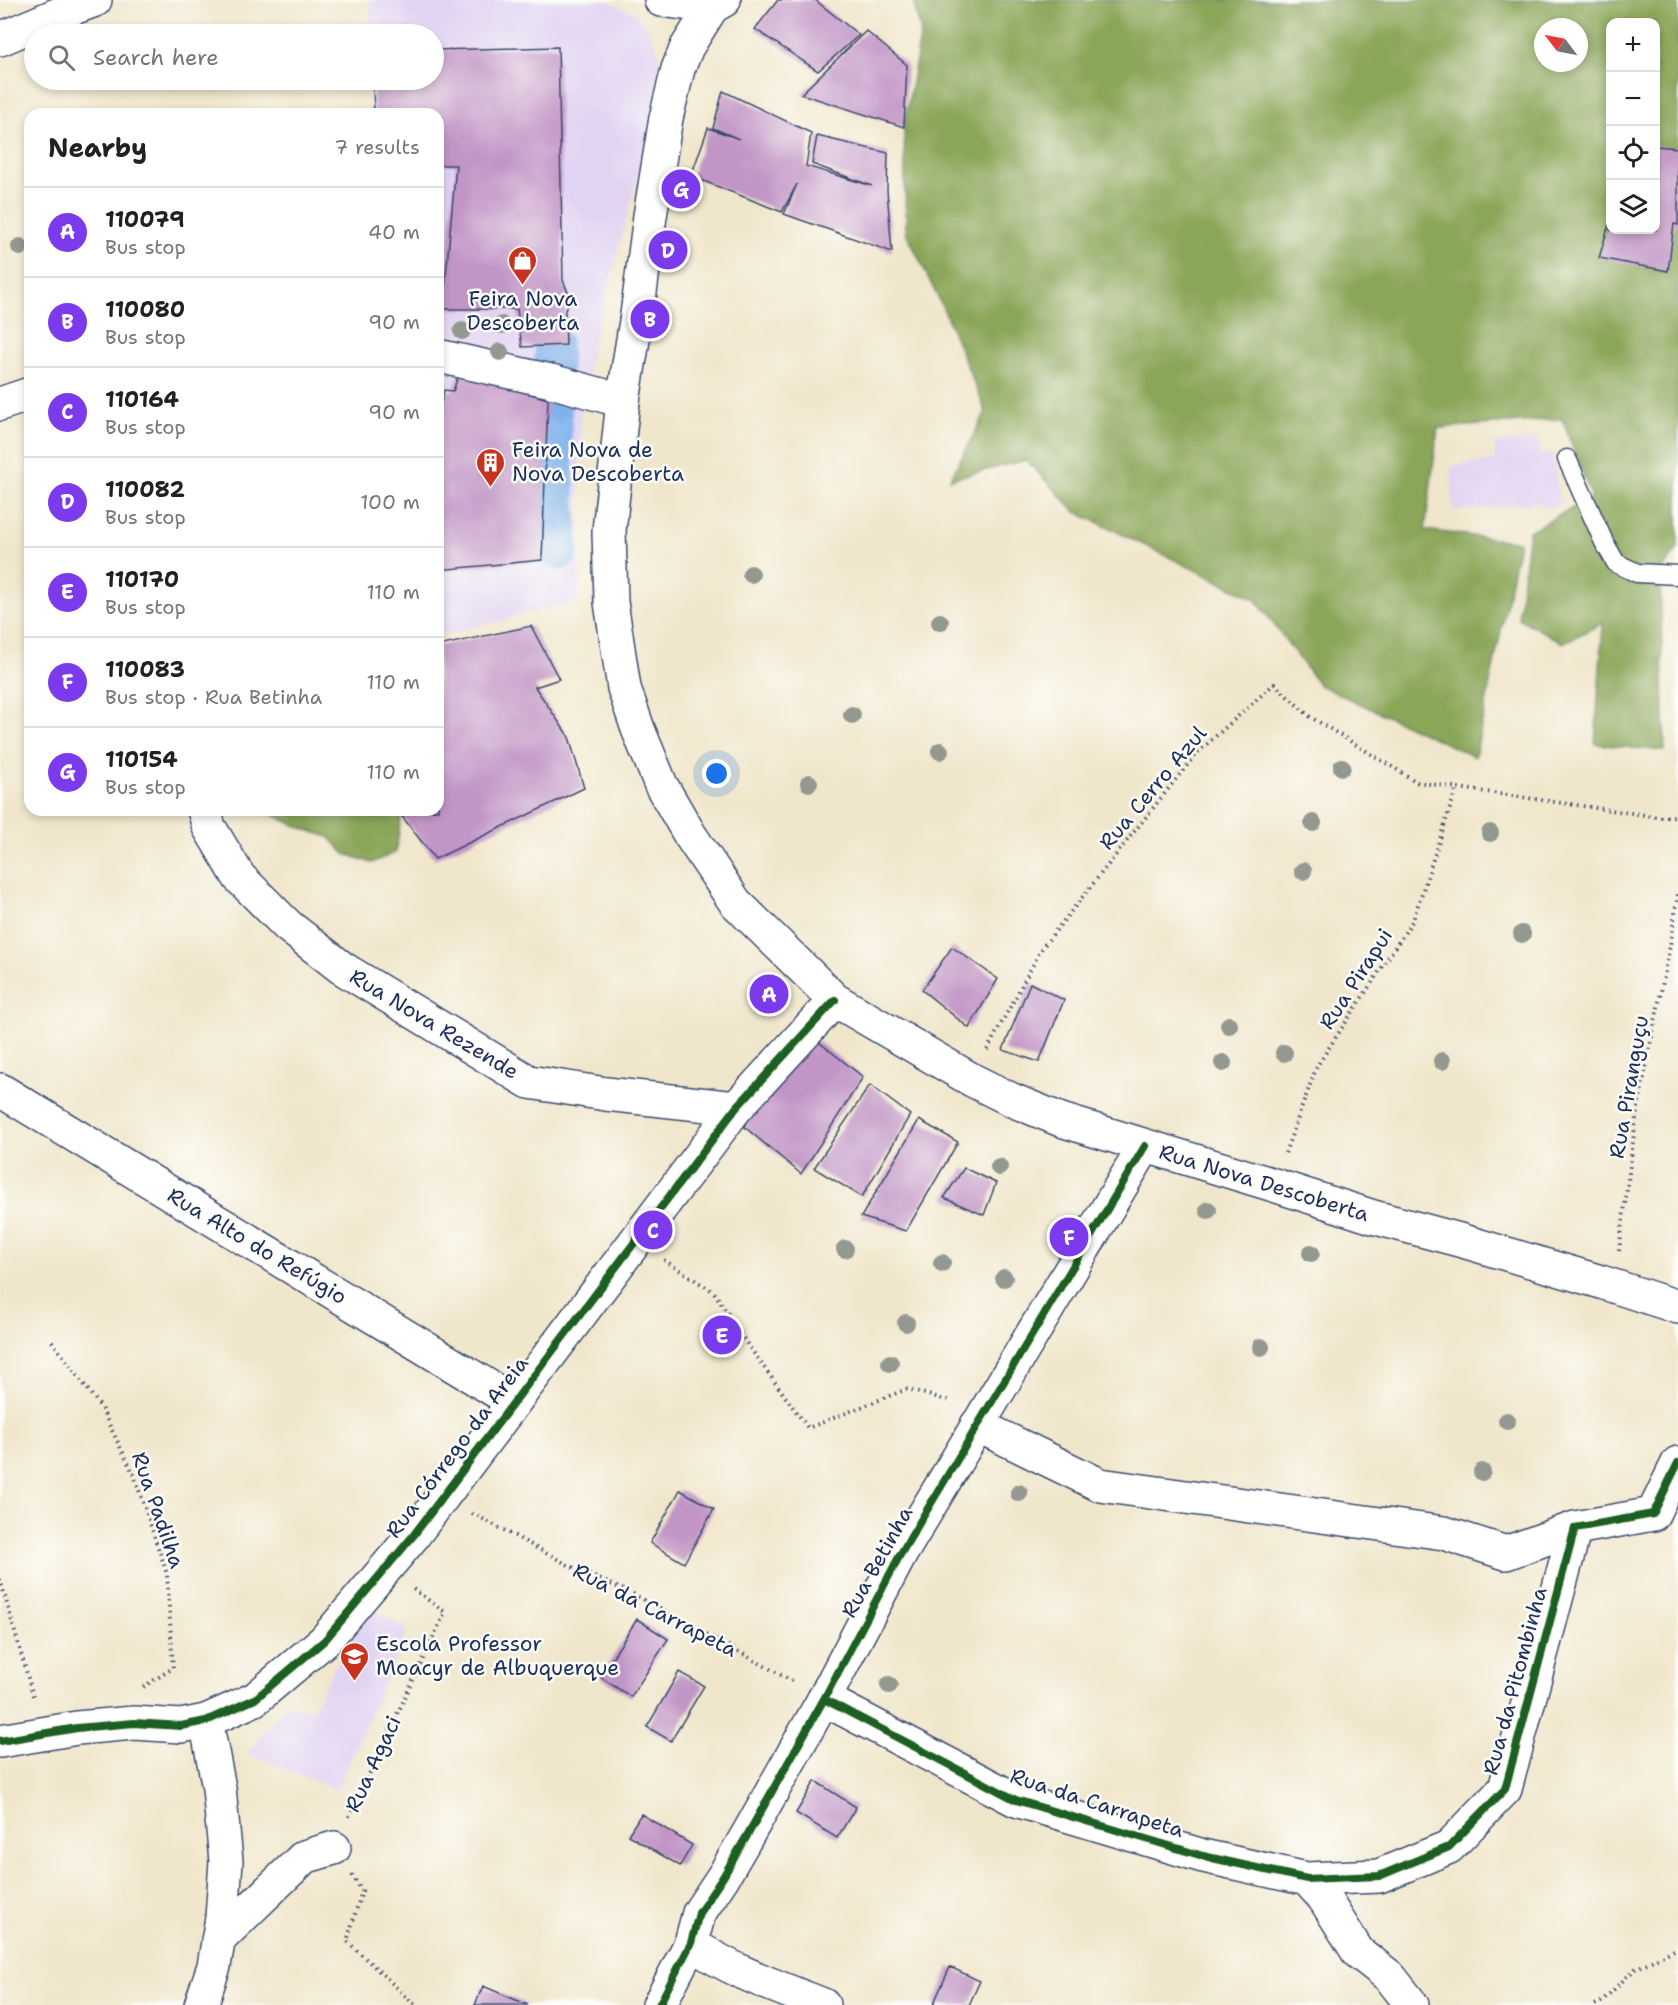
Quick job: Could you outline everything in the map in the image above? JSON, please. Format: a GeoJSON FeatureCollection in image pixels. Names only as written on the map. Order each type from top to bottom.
{"type":"FeatureCollection","features":[{"type":"Feature","properties":{"kind":"street"},"geometry":{"type":"LineString","coordinates":[[35,24],[95,0]]}},
{"type":"Feature","properties":{"kind":"street"},"geometry":{"type":"LineString","coordinates":[[661,0],[718,4]]}},
{"type":"Feature","properties":{"kind":"street","name":"Rua Nova Descoberta"},"geometry":{"type":"LineString","coordinates":[[718,4],[687,47],[678,69],[666,118],[623,401],[609,531],[611,602],[624,688],[661,785],[690,835],[735,903],[835,1000],[972,1080],[1012,1100],[1061,1120],[1373,1217],[1463,1241],[1678,1307]]}},
{"type":"Feature","properties":{"kind":"street"},"geometry":{"type":"LineString","coordinates":[[0,39],[24,29]]}},
{"type":"Feature","properties":{"kind":"street"},"geometry":{"type":"LineString","coordinates":[[444,357],[551,381],[623,401]]}},
{"type":"Feature","properties":{"kind":"street"},"geometry":{"type":"LineString","coordinates":[[0,404],[24,396]]}},
{"type":"Feature","properties":{"kind":"street","name":"Rua Nova Rezende"},"geometry":{"type":"LineString","coordinates":[[206,816],[209,827],[239,877],[288,926],[342,968],[529,1082],[606,1094],[736,1108]]}},
{"type":"Feature","properties":{"kind":"street","name":"Rua Córrego da Areia"},"geometry":{"type":"LineString","coordinates":[[0,1741],[77,1728],[134,1723],[181,1726],[206,1721],[255,1699],[325,1640],[443,1497],[736,1108],[835,1000]]}},
{"type":"Feature","properties":{"kind":"street","name":"Rua Alto do Refúgio"},"geometry":{"type":"LineString","coordinates":[[0,1090],[514,1402]]}},
{"type":"Feature","properties":{"kind":"street","name":"Rua Betinha"},"geometry":{"type":"LineString","coordinates":[[659,2005],[691,1943],[699,1913],[723,1877],[824,1699],[900,1556],[1145,1146]]}},
{"type":"Feature","properties":{"kind":"street"},"geometry":{"type":"LineString","coordinates":[[982,1418],[1100,1485],[1444,1533],[1506,1553],[1575,1528],[1653,1514],[1678,1463]]}},
{"type":"Feature","properties":{"kind":"street","name":"Rua da Pitombinha"},"geometry":{"type":"LineString","coordinates":[[1307,1879],[1379,1876],[1449,1847],[1505,1789],[1575,1528]]}},
{"type":"Feature","properties":{"kind":"street","name":"Rua da Carrapeta"},"geometry":{"type":"LineString","coordinates":[[824,1699],[1016,1800],[1203,1856],[1307,1879]]}},
{"type":"Feature","properties":{"kind":"street"},"geometry":{"type":"LineString","coordinates":[[201,2005],[214,1966],[222,1918],[226,1861],[219,1788],[206,1721]]}},
{"type":"Feature","properties":{"kind":"street"},"geometry":{"type":"LineString","coordinates":[[218,1940],[304,1857],[334,1848]]}},
{"type":"Feature","properties":{"kind":"street"},"geometry":{"type":"LineString","coordinates":[[1307,1879],[1324,1898],[1358,1952],[1390,1977],[1412,2005]]}},
{"type":"Feature","properties":{"kind":"street"},"geometry":{"type":"LineString","coordinates":[[691,1943],[739,1971],[824,2005]]}},
{"type":"Feature","properties":{"kind":"lane"},"geometry":{"type":"LineString","coordinates":[[1567,459],[1604,542],[1616,563],[1637,573],[1678,575]]}},
{"type":"Feature","properties":{"kind":"path"},"geometry":{"type":"LineString","coordinates":[[636,1241],[714,1292],[744,1341],[808,1428],[907,1389],[982,1418]]}},
{"type":"Feature","properties":{"kind":"path"},"geometry":{"type":"LineString","coordinates":[[0,1579],[44,1733]]}},
{"type":"Feature","properties":{"kind":"path"},"geometry":{"type":"LineString","coordinates":[[334,1848],[362,1891],[347,1941],[415,2005]]}},
{"type":"Feature","properties":{"kind":"path"},"geometry":{"type":"LineString","coordinates":[[1595,2005],[1635,1969],[1678,1948]]}},
{"type":"Feature","properties":{"kind":"shaded area","name":"Feira Nova Descoberta"},"geometry":{"type":"Polygon","coordinates":[[[370,0],[605,0],[636,14],[651,33],[662,65],[657,104],[593,344],[581,407],[579,601],[444,635],[444,108],[370,108],[370,90],[444,90],[444,24],[370,24],[370,0]]]}},
{"type":"Feature","properties":{"kind":"shaded area"},"geometry":{"type":"Polygon","coordinates":[[[1538,439],[1539,454],[1553,453],[1559,506],[1544,508],[1543,502],[1453,511],[1451,466],[1495,461],[1495,443],[1538,439]]]}},
{"type":"Feature","properties":{"kind":"shaded area","name":"Escola Professor Moacyr de Albuquerque"},"geometry":{"type":"Polygon","coordinates":[[[371,1610],[408,1629],[337,1790],[247,1753],[286,1705],[312,1711],[338,1660],[371,1610]]]}},
{"type":"Feature","properties":{"kind":"green space"},"geometry":{"type":"Polygon","coordinates":[[[913,0],[1678,0],[1678,548],[1660,574],[1665,751],[1595,744],[1603,623],[1563,643],[1518,618],[1529,531],[1592,498],[1562,419],[1438,428],[1425,530],[1519,542],[1475,757],[1319,685],[1255,599],[1076,512],[1026,460],[950,479],[986,412],[944,310],[906,232],[904,127],[921,32],[913,0]]]}},
{"type":"Feature","properties":{"kind":"green space"},"geometry":{"type":"Polygon","coordinates":[[[275,816],[401,816],[396,852],[372,863],[345,854],[329,837],[275,816]]]}},
{"type":"Feature","properties":{"kind":"building"},"geometry":{"type":"Polygon","coordinates":[[[778,0],[815,0],[859,35],[818,71],[755,29],[778,0]]]}},
{"type":"Feature","properties":{"kind":"building"},"geometry":{"type":"Polygon","coordinates":[[[866,31],[907,65],[904,127],[801,94],[866,31]]]}},
{"type":"Feature","properties":{"kind":"building"},"geometry":{"type":"Polygon","coordinates":[[[558,47],[563,280],[571,300],[565,310],[566,345],[522,347],[517,309],[444,309],[456,165],[444,165],[444,108],[374,108],[373,90],[444,90],[444,50],[558,47]]]}},
{"type":"Feature","properties":{"kind":"building"},"geometry":{"type":"Polygon","coordinates":[[[723,91],[811,133],[806,166],[872,186],[812,164],[817,136],[888,153],[887,190],[892,252],[784,214],[797,184],[782,212],[691,176],[708,128],[739,139],[713,128],[723,91]]]}},
{"type":"Feature","properties":{"kind":"building"},"geometry":{"type":"Polygon","coordinates":[[[1660,146],[1678,148],[1678,225],[1674,224],[1668,271],[1599,258],[1606,234],[1660,234],[1660,146]]]}},
{"type":"Feature","properties":{"kind":"building","name":"Feira Nova de Nova Descoberta"},"geometry":{"type":"Polygon","coordinates":[[[459,374],[548,399],[542,560],[444,569],[444,390],[453,391],[459,374]]]}},
{"type":"Feature","properties":{"kind":"building"},"geometry":{"type":"Polygon","coordinates":[[[531,626],[559,679],[535,687],[569,737],[584,788],[435,859],[402,816],[444,816],[444,645],[531,626]]]}},
{"type":"Feature","properties":{"kind":"building"},"geometry":{"type":"Polygon","coordinates":[[[952,947],[998,979],[969,1028],[922,990],[952,947]]]}},
{"type":"Feature","properties":{"kind":"building"},"geometry":{"type":"Polygon","coordinates":[[[1030,983],[1064,1000],[1039,1062],[1003,1050],[1030,983]]]}},
{"type":"Feature","properties":{"kind":"building"},"geometry":{"type":"Polygon","coordinates":[[[810,1035],[863,1077],[801,1174],[741,1124],[810,1035]]]}},
{"type":"Feature","properties":{"kind":"building"},"geometry":{"type":"Polygon","coordinates":[[[870,1085],[910,1115],[862,1197],[814,1168],[870,1085]]]}},
{"type":"Feature","properties":{"kind":"building"},"geometry":{"type":"Polygon","coordinates":[[[919,1120],[958,1142],[906,1231],[861,1217],[919,1120]]]}},
{"type":"Feature","properties":{"kind":"building"},"geometry":{"type":"Polygon","coordinates":[[[964,1168],[996,1183],[984,1215],[944,1198],[964,1168]]]}},
{"type":"Feature","properties":{"kind":"building"},"geometry":{"type":"Polygon","coordinates":[[[680,1490],[714,1509],[684,1563],[650,1543],[680,1490]]]}},
{"type":"Feature","properties":{"kind":"building"},"geometry":{"type":"Polygon","coordinates":[[[637,1619],[668,1639],[631,1697],[600,1677],[637,1619]]]}},
{"type":"Feature","properties":{"kind":"building"},"geometry":{"type":"Polygon","coordinates":[[[679,1672],[704,1686],[671,1741],[647,1727],[679,1672]]]}},
{"type":"Feature","properties":{"kind":"building"},"geometry":{"type":"Polygon","coordinates":[[[815,1781],[856,1807],[837,1838],[796,1813],[815,1781]]]}},
{"type":"Feature","properties":{"kind":"building"},"geometry":{"type":"Polygon","coordinates":[[[641,1814],[692,1845],[680,1866],[628,1835],[641,1814]]]}},
{"type":"Feature","properties":{"kind":"building"},"geometry":{"type":"Polygon","coordinates":[[[950,1967],[980,1981],[969,2005],[933,2005],[950,1967]]]}},
{"type":"Feature","properties":{"kind":"building"},"geometry":{"type":"Polygon","coordinates":[[[483,1986],[528,2005],[475,2005],[483,1986]]]}},
{"type":"Feature","properties":{"kind":"waterway"},"geometry":{"type":"LineString","coordinates":[[553,345],[553,447],[560,551]]}},
{"type":"Feature","properties":{"kind":"cycle path"},"geometry":{"type":"LineString","coordinates":[[0,1741],[77,1728],[134,1723],[181,1726],[206,1721],[255,1699],[325,1640],[413,1536],[736,1108],[835,1000]]}},
{"type":"Feature","properties":{"kind":"cycle path"},"geometry":{"type":"LineString","coordinates":[[659,2005],[691,1943],[699,1913],[723,1877],[824,1699],[900,1555],[1145,1146]]}},
{"type":"Feature","properties":{"kind":"cycle path"},"geometry":{"type":"LineString","coordinates":[[824,1699],[1016,1800],[1203,1856],[1307,1879],[1379,1876],[1449,1847],[1505,1789],[1575,1528],[1653,1514],[1678,1463]]}},
{"type":"Feature","properties":{"kind":"place","name":"110154"},"geometry":{"type":"Point","coordinates":[681,189]}},
{"type":"Feature","properties":{"kind":"place","name":"110082"},"geometry":{"type":"Point","coordinates":[668,250]}},
{"type":"Feature","properties":{"kind":"place","name":"Feira Nova Descoberta"},"geometry":{"type":"Point","coordinates":[523,286]}},
{"type":"Feature","properties":{"kind":"place","name":"110080"},"geometry":{"type":"Point","coordinates":[650,319]}},
{"type":"Feature","properties":{"kind":"place","name":"Feira Nova de Nova Descoberta"},"geometry":{"type":"Point","coordinates":[491,488]}},
{"type":"Feature","properties":{"kind":"place","name":"110079"},"geometry":{"type":"Point","coordinates":[769,994]}},
{"type":"Feature","properties":{"kind":"place","name":"110164"},"geometry":{"type":"Point","coordinates":[653,1230]}},
{"type":"Feature","properties":{"kind":"place","name":"110083"},"geometry":{"type":"Point","coordinates":[1069,1237]}},
{"type":"Feature","properties":{"kind":"place","name":"110170"},"geometry":{"type":"Point","coordinates":[722,1335]}},
{"type":"Feature","properties":{"kind":"place","name":"Escola Professor Moacyr de Albuquerque"},"geometry":{"type":"Point","coordinates":[355,1682]}}]}
